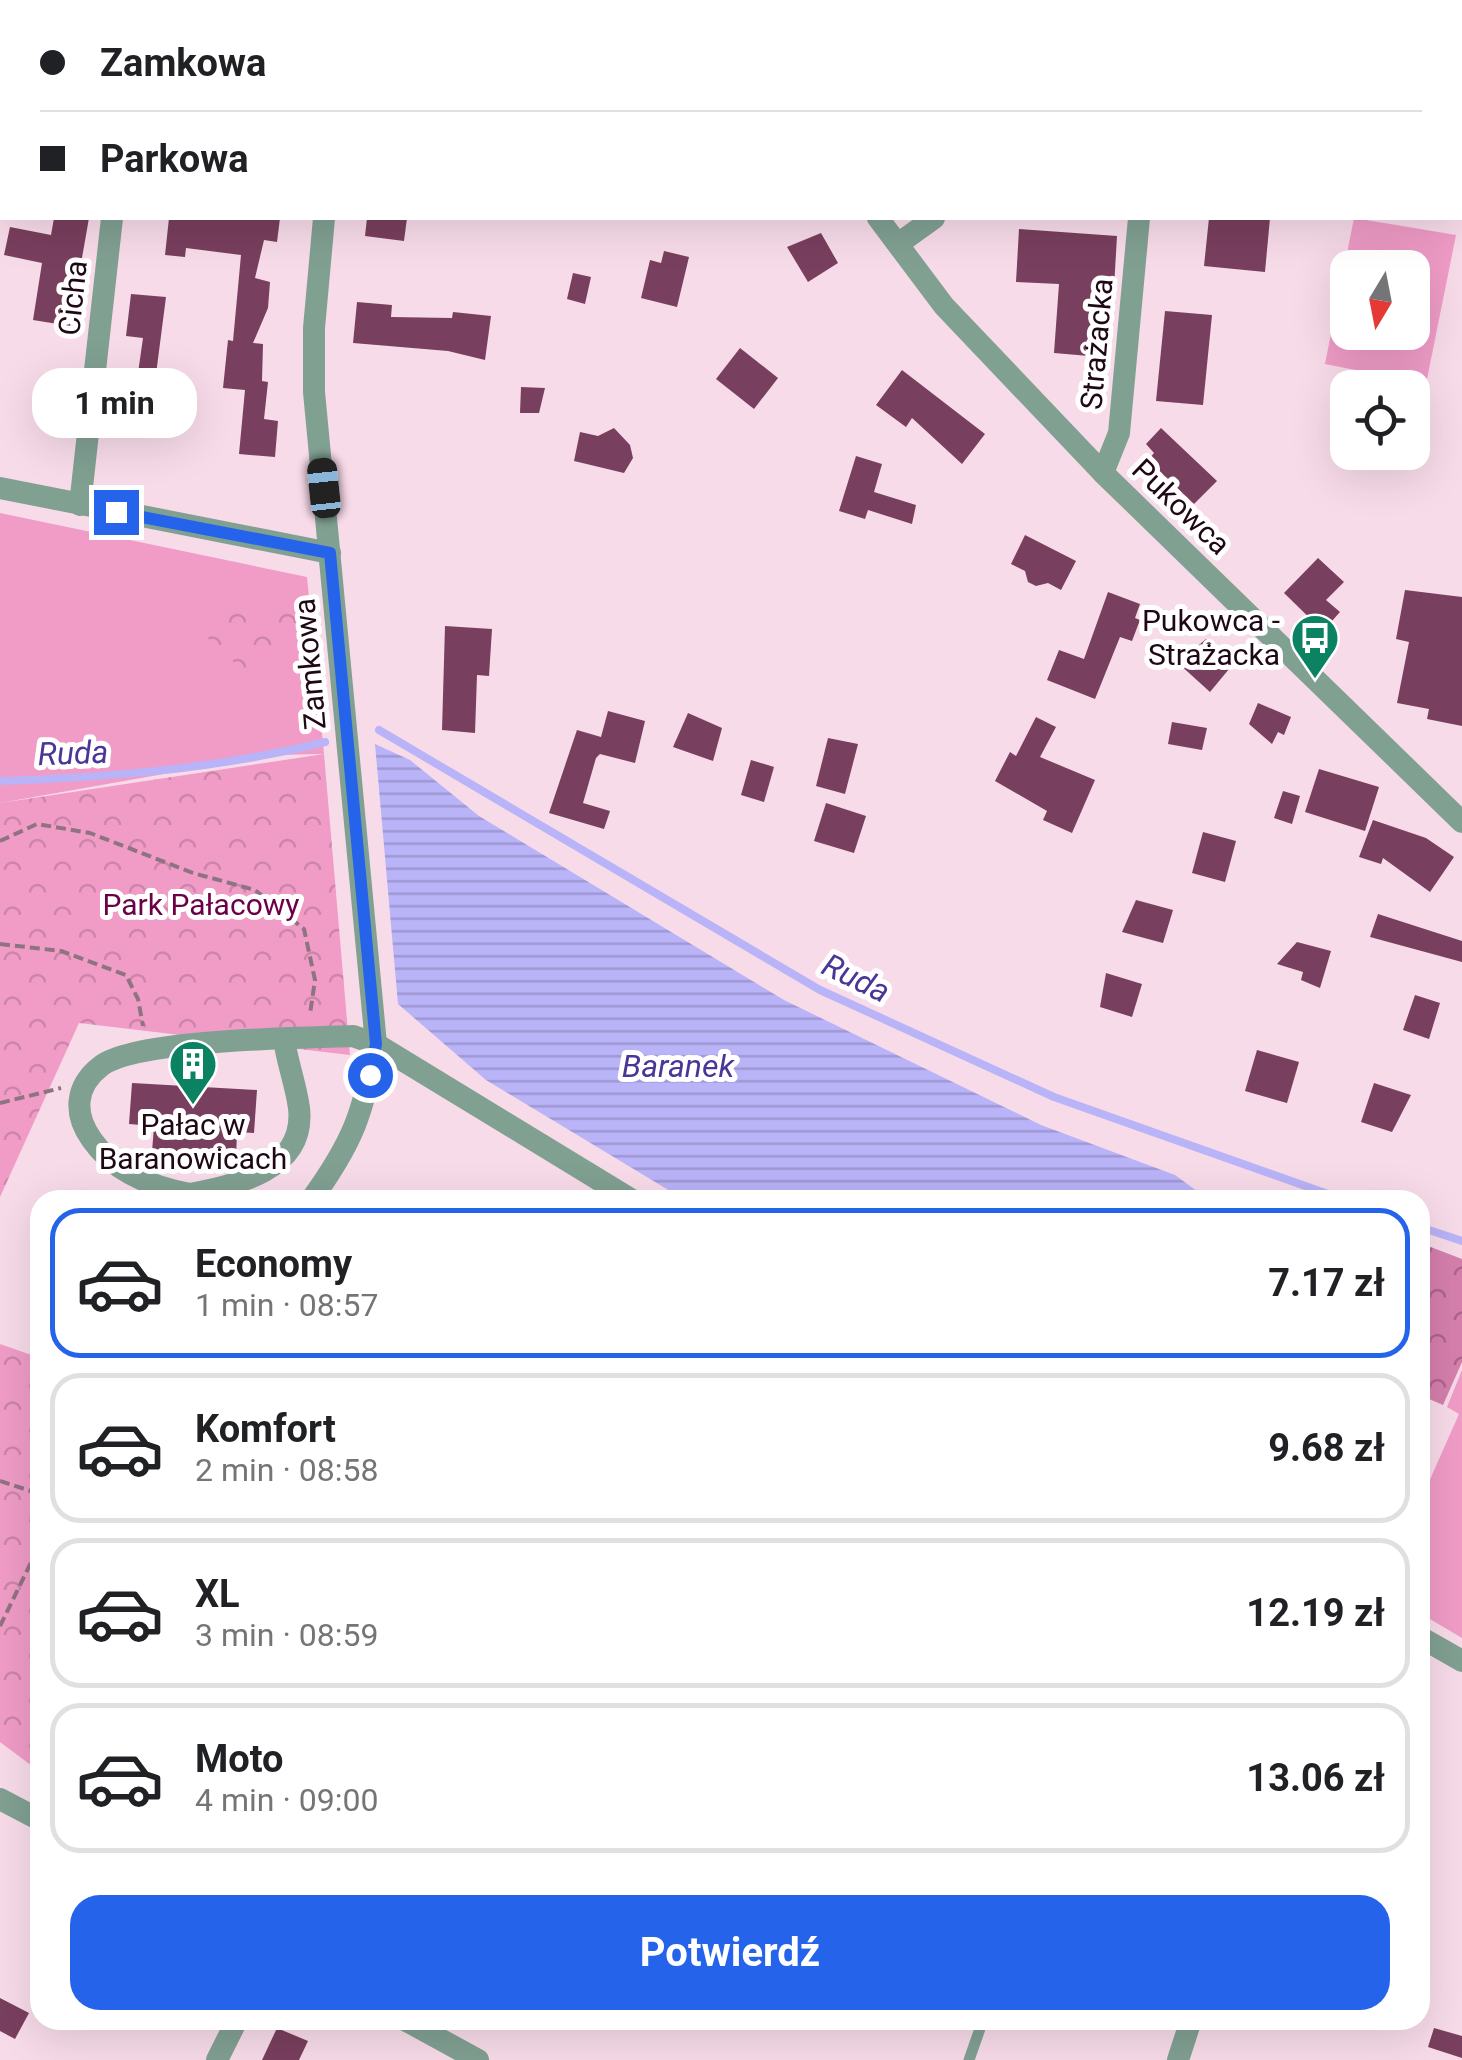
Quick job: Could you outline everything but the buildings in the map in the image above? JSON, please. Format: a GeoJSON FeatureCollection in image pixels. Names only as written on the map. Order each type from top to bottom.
{"type":"FeatureCollection","features":[{"type":"Feature","properties":{"kind":"street","name":"Cicha"},"geometry":{"type":"LineString","coordinates":[[80,505],[112,220]]}},
{"type":"Feature","properties":{"kind":"street","name":"Zamkowa"},"geometry":{"type":"LineString","coordinates":[[318,1190],[347,1150],[365,1105],[376,1044],[314,392],[314,328],[324,220]]}},
{"type":"Feature","properties":{"kind":"street","name":"Pukowca"},"geometry":{"type":"LineString","coordinates":[[880,220],[944,306],[1103,473],[1462,822]]}},
{"type":"Feature","properties":{"kind":"street"},"geometry":{"type":"LineString","coordinates":[[898,244],[931,220]]}},
{"type":"Feature","properties":{"kind":"street","name":"Strażacka"},"geometry":{"type":"LineString","coordinates":[[1103,473],[1119,433],[1139,220]]}},
{"type":"Feature","properties":{"kind":"street"},"geometry":{"type":"LineString","coordinates":[[0,488],[330,553]]}},
{"type":"Feature","properties":{"kind":"street"},"geometry":{"type":"LineString","coordinates":[[163,1190],[152,1187],[97,1148],[83,1128],[78,1106],[81,1089],[103,1064],[146,1051],[354,1036],[376,1044],[616,1190]]}},
{"type":"Feature","properties":{"kind":"street"},"geometry":{"type":"LineString","coordinates":[[218,1190],[271,1170],[293,1140],[299,1110],[295,1039]]}},
{"type":"Feature","properties":{"kind":"street"},"geometry":{"type":"LineString","coordinates":[[1430,1643],[1462,1661]]}},
{"type":"Feature","properties":{"kind":"street"},"geometry":{"type":"LineString","coordinates":[[0,1799],[30,1815]]}},
{"type":"Feature","properties":{"kind":"street"},"geometry":{"type":"LineString","coordinates":[[216,2060],[232,2030]]}},
{"type":"Feature","properties":{"kind":"street"},"geometry":{"type":"LineString","coordinates":[[423,2030],[478,2060]]}},
{"type":"Feature","properties":{"kind":"street"},"geometry":{"type":"LineString","coordinates":[[1178,2060],[1187,2030]]}},
{"type":"Feature","properties":{"kind":"lane"},"geometry":{"type":"LineString","coordinates":[[969,2060],[980,2030]]}},
{"type":"Feature","properties":{"kind":"path"},"geometry":{"type":"LineString","coordinates":[[0,841],[37,824],[90,833],[194,873],[256,890],[304,929],[315,980],[295,1039]]}},
{"type":"Feature","properties":{"kind":"path"},"geometry":{"type":"LineString","coordinates":[[0,944],[61,950],[126,976],[138,999],[146,1051]]}},
{"type":"Feature","properties":{"kind":"path"},"geometry":{"type":"LineString","coordinates":[[0,1104],[58,1088],[81,1089]]}},
{"type":"Feature","properties":{"kind":"path"},"geometry":{"type":"LineString","coordinates":[[0,1480],[30,1490]]}},
{"type":"Feature","properties":{"kind":"path"},"geometry":{"type":"LineString","coordinates":[[0,1626],[30,1564]]}},
{"type":"Feature","properties":{"kind":"green space"},"geometry":{"type":"Polygon","coordinates":[[[1354,220],[1456,235],[1429,370],[1355,370],[1325,364],[1330,339],[1330,350],[1430,350],[1430,250],[1348,250],[1354,220]]]}},
{"type":"Feature","properties":{"kind":"green space"},"geometry":{"type":"Polygon","coordinates":[[[0,513],[307,577],[324,754],[271,755],[0,803],[0,513]]]}},
{"type":"Feature","properties":{"kind":"green space"},"geometry":{"type":"Polygon","coordinates":[[[215,599],[298,615],[301,648],[248,670],[234,665],[231,651],[203,636],[215,599]]]}},
{"type":"Feature","properties":{"kind":"green space","name":"Park Pałacowy"},"geometry":{"type":"Polygon","coordinates":[[[324,754],[350,1055],[79,1023],[0,1197],[0,803],[324,754]]]}},
{"type":"Feature","properties":{"kind":"green space"},"geometry":{"type":"Polygon","coordinates":[[[1430,1247],[1462,1259],[1462,1362],[1443,1405],[1430,1399],[1430,1247]]]}},
{"type":"Feature","properties":{"kind":"green space"},"geometry":{"type":"Polygon","coordinates":[[[0,1344],[30,1354],[30,1764],[0,1742],[0,1344]]]}},
{"type":"Feature","properties":{"kind":"green space"},"geometry":{"type":"Polygon","coordinates":[[[1462,1370],[1462,1638],[1430,1619],[1430,1479],[1459,1414],[1447,1407],[1462,1370]]]}},
{"type":"Feature","properties":{"kind":"water","name":"Baranek"},"geometry":{"type":"Polygon","coordinates":[[[375,744],[410,760],[479,816],[784,1000],[1041,1125],[1175,1175],[1195,1190],[668,1190],[486,1080],[398,1004],[375,744]]]}},
{"type":"Feature","properties":{"kind":"waterway","name":"Ruda"},"geometry":{"type":"LineString","coordinates":[[379,730],[820,990],[1054,1097],[1317,1190]]}},
{"type":"Feature","properties":{"kind":"waterway","name":"Ruda"},"geometry":{"type":"LineString","coordinates":[[0,781],[164,770],[325,742]]}},
{"type":"Feature","properties":{"kind":"waterway","name":"Ruda"},"geometry":{"type":"LineString","coordinates":[[1430,1230],[1462,1241]]}},
{"type":"Feature","properties":{"kind":"place","name":"Pukowca - Strażacka"},"geometry":{"type":"Point","coordinates":[1315,680]}},
{"type":"Feature","properties":{"kind":"place","name":"Pałac w Baranowicach"},"geometry":{"type":"Point","coordinates":[193,1106]}},
{"type":"Feature","properties":{"kind":"route"},"geometry":{"type":"LineString","coordinates":[[116,512],[330,553],[376,1044],[370,1075]]}}]}
